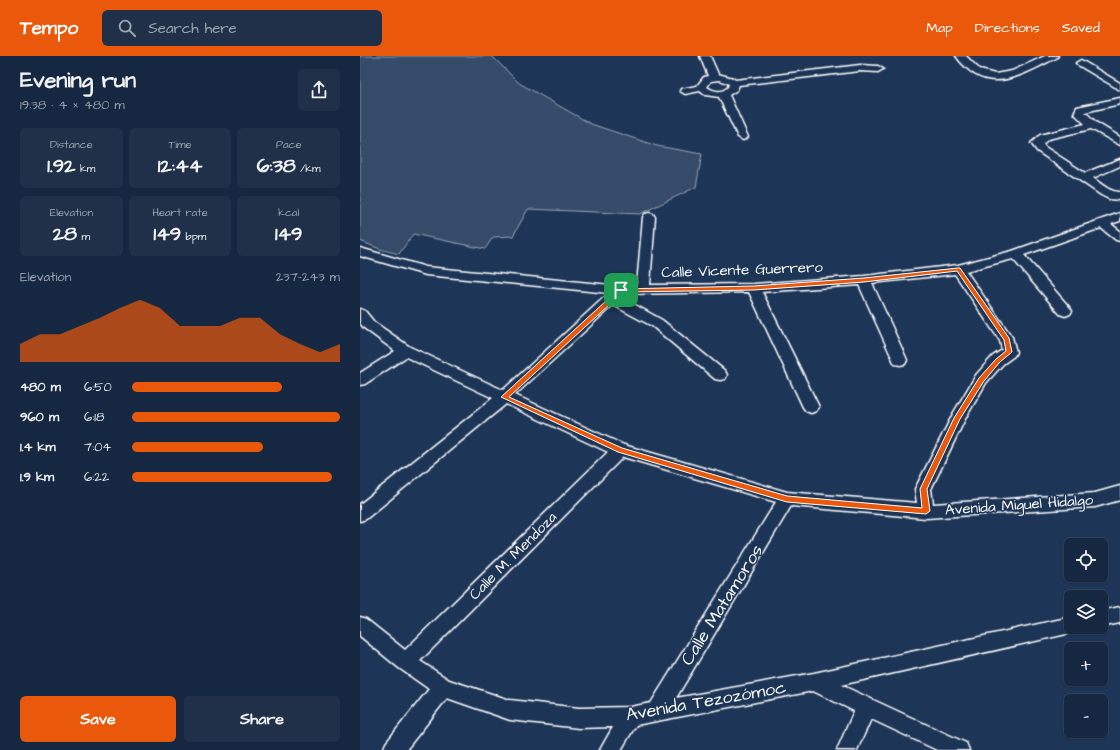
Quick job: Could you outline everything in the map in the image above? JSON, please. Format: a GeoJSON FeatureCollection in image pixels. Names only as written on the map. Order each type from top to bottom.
{"type":"FeatureCollection","features":[{"type":"Feature","properties":{"kind":"street"},"geometry":{"type":"LineString","coordinates":[[705,56],[714,78]]}},
{"type":"Feature","properties":{"kind":"street"},"geometry":{"type":"LineString","coordinates":[[961,56],[975,71],[990,77],[1000,77],[1012,75],[1053,56]]}},
{"type":"Feature","properties":{"kind":"street"},"geometry":{"type":"LineString","coordinates":[[1081,63],[1120,87]]}},
{"type":"Feature","properties":{"kind":"street"},"geometry":{"type":"LineString","coordinates":[[702,88],[704,82],[714,78],[726,78],[734,83],[860,68],[878,69]]}},
{"type":"Feature","properties":{"kind":"street"},"geometry":{"type":"LineString","coordinates":[[686,91],[702,88],[710,93],[723,94],[733,90],[735,86],[734,83]]}},
{"type":"Feature","properties":{"kind":"street"},"geometry":{"type":"LineString","coordinates":[[723,94],[743,137]]}},
{"type":"Feature","properties":{"kind":"street"},"geometry":{"type":"LineString","coordinates":[[1120,101],[1081,109],[1079,113],[1093,125],[1120,142]]}},
{"type":"Feature","properties":{"kind":"street"},"geometry":{"type":"LineString","coordinates":[[1093,125],[1044,137],[1037,143],[1041,149],[1105,192],[1113,196],[1120,196]]}},
{"type":"Feature","properties":{"kind":"street"},"geometry":{"type":"LineString","coordinates":[[1084,178],[1120,162]]}},
{"type":"Feature","properties":{"kind":"street"},"geometry":{"type":"LineString","coordinates":[[643,290],[649,217]]}},
{"type":"Feature","properties":{"kind":"street","name":"Calle Vicente Guerrero"},"geometry":{"type":"LineString","coordinates":[[360,252],[426,271],[617,294],[643,290],[754,288],[864,280],[958,270],[1016,254],[1120,217]]}},
{"type":"Feature","properties":{"kind":"street"},"geometry":{"type":"LineString","coordinates":[[1102,224],[1120,237]]}},
{"type":"Feature","properties":{"kind":"street"},"geometry":{"type":"LineString","coordinates":[[1016,254],[1064,311]]}},
{"type":"Feature","properties":{"kind":"street"},"geometry":{"type":"LineString","coordinates":[[926,511],[923,489],[958,418],[982,379],[998,360],[1009,352],[1007,340],[958,270]]}},
{"type":"Feature","properties":{"kind":"street"},"geometry":{"type":"LineString","coordinates":[[864,280],[900,360]]}},
{"type":"Feature","properties":{"kind":"street"},"geometry":{"type":"LineString","coordinates":[[754,288],[810,407]]}},
{"type":"Feature","properties":{"kind":"street"},"geometry":{"type":"LineString","coordinates":[[360,514],[504,397],[617,294],[656,323],[720,375]]}},
{"type":"Feature","properties":{"kind":"street","name":"Avenida Miguel Hidalgo"},"geometry":{"type":"LineString","coordinates":[[360,314],[370,325],[405,351],[620,450],[787,499],[926,511],[1095,500],[1120,493]]}},
{"type":"Feature","properties":{"kind":"street"},"geometry":{"type":"LineString","coordinates":[[360,380],[405,351]]}},
{"type":"Feature","properties":{"kind":"street","name":"Calle M. Mendoza"},"geometry":{"type":"LineString","coordinates":[[406,662],[620,450]]}},
{"type":"Feature","properties":{"kind":"street","name":"Calle Matamoros"},"geometry":{"type":"LineString","coordinates":[[657,711],[787,499]]}},
{"type":"Feature","properties":{"kind":"street"},"geometry":{"type":"LineString","coordinates":[[1108,618],[1120,615]]}},
{"type":"Feature","properties":{"kind":"street","name":"Avenida Tezozómoc"},"geometry":{"type":"LineString","coordinates":[[360,624],[406,662],[443,687],[510,710],[579,718],[630,718],[657,711],[814,682],[1064,628]]}},
{"type":"Feature","properties":{"kind":"street"},"geometry":{"type":"LineString","coordinates":[[814,682],[959,750]]}},
{"type":"Feature","properties":{"kind":"street"},"geometry":{"type":"LineString","coordinates":[[393,750],[443,687]]}},
{"type":"Feature","properties":{"kind":"street"},"geometry":{"type":"LineString","coordinates":[[847,750],[866,707]]}},
{"type":"Feature","properties":{"kind":"street"},"geometry":{"type":"LineString","coordinates":[[610,750],[630,718]]}},
{"type":"Feature","properties":{"kind":"shaded area"},"geometry":{"type":"Polygon","coordinates":[[[360,56],[492,56],[519,83],[591,124],[657,146],[702,154],[696,187],[640,214],[528,209],[513,236],[493,237],[485,249],[413,234],[399,254],[380,249],[360,241],[360,56]]]}},
{"type":"Feature","properties":{"kind":"route"},"geometry":{"type":"LineString","coordinates":[[958,270],[1007,340],[1009,352],[998,360],[982,379],[958,418],[923,489],[926,511],[787,499],[620,450],[504,397],[621,290],[754,288],[864,280],[958,270]]}}]}
